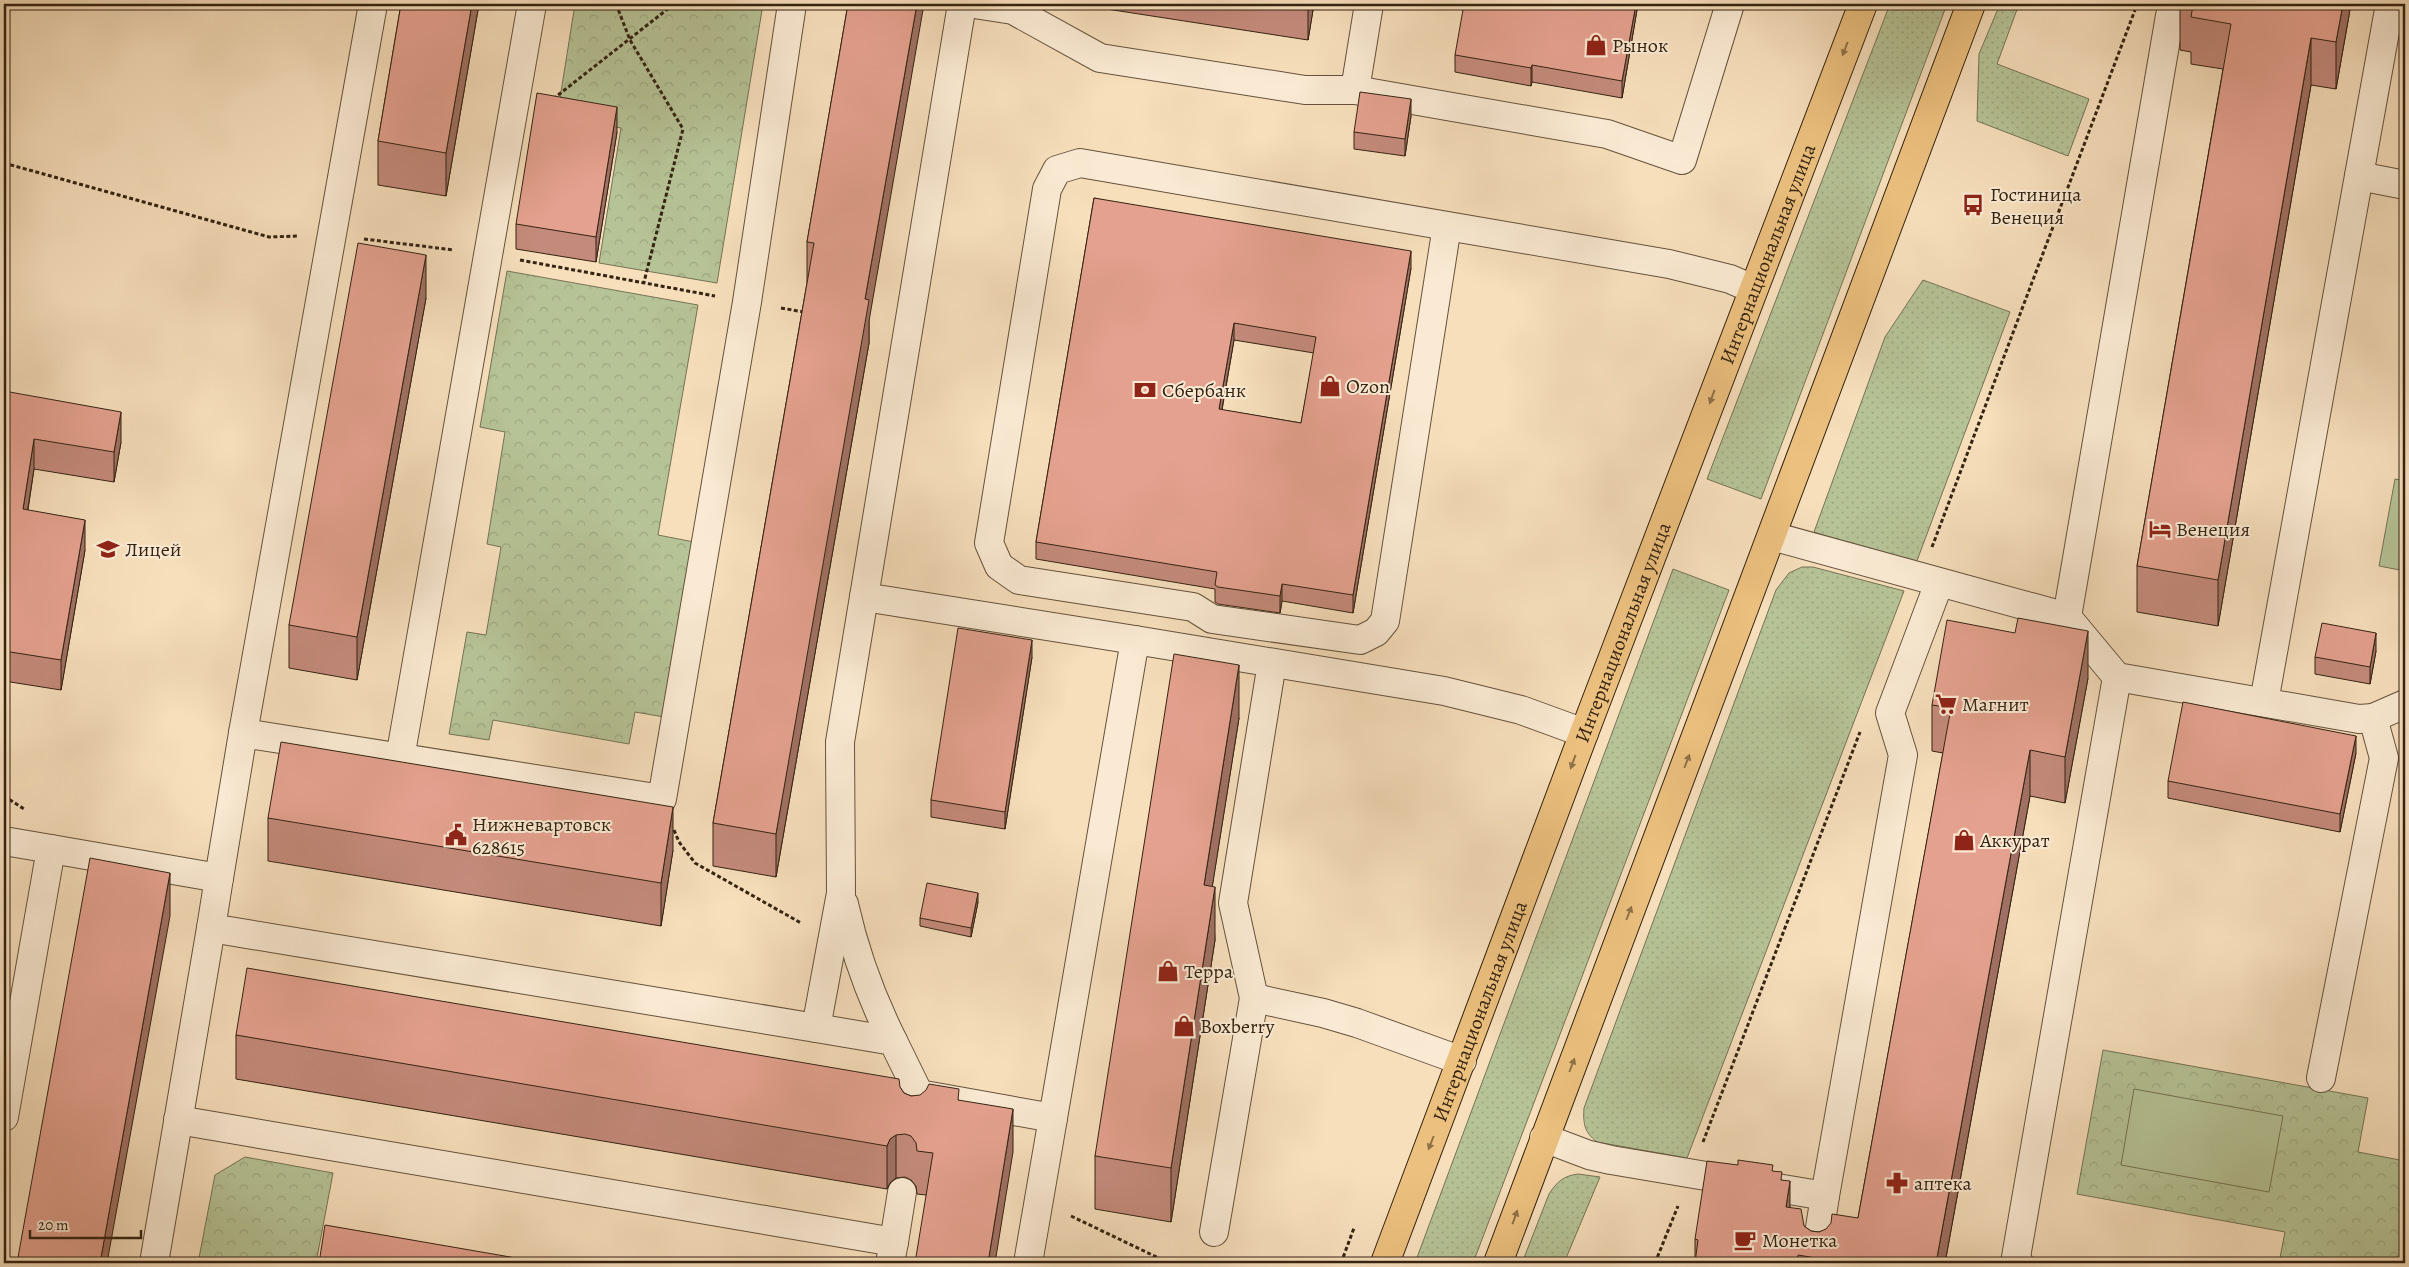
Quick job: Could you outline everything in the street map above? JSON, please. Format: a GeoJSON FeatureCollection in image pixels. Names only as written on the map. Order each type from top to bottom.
{"type":"FeatureCollection","features":[{"type":"Feature","properties":{"kind":"main road","name":"Интернациональная улица"},"geometry":{"type":"LineString","coordinates":[[1385,1263],[1752,289],[1863,4]]}},
{"type":"Feature","properties":{"kind":"main road"},"geometry":{"type":"LineString","coordinates":[[1498,1263],[1971,4]]}},
{"type":"Feature","properties":{"kind":"lane"},"geometry":{"type":"LineString","coordinates":[[154,1263],[243,733],[373,4]]}},
{"type":"Feature","properties":{"kind":"lane"},"geometry":{"type":"LineString","coordinates":[[400,758],[532,4]]}},
{"type":"Feature","properties":{"kind":"lane"},"geometry":{"type":"LineString","coordinates":[[243,733],[662,799],[747,302],[792,4]]}},
{"type":"Feature","properties":{"kind":"lane"},"geometry":{"type":"LineString","coordinates":[[816,1028],[841,893],[840,742],[962,4]]}},
{"type":"Feature","properties":{"kind":"lane"},"geometry":{"type":"LineString","coordinates":[[974,4],[1013,10],[1100,58],[1305,90],[1355,90],[1607,134],[1682,160],[1730,4]]}},
{"type":"Feature","properties":{"kind":"lane"},"geometry":{"type":"LineString","coordinates":[[1355,90],[1369,4]]}},
{"type":"Feature","properties":{"kind":"lane"},"geometry":{"type":"LineString","coordinates":[[2067,617],[2172,4]]}},
{"type":"Feature","properties":{"kind":"lane"},"geometry":{"type":"LineString","coordinates":[[2264,702],[2390,4]]}},
{"type":"Feature","properties":{"kind":"lane"},"geometry":{"type":"LineString","coordinates":[[1447,226],[1385,621],[1376,632],[1360,640],[1212,619],[1193,607],[1019,580],[998,566],[989,543],[1047,189],[1057,170],[1080,163],[1669,264],[1722,277],[1752,289]]}},
{"type":"Feature","properties":{"kind":"lane"},"geometry":{"type":"LineString","coordinates":[[2358,176],[2405,185]]}},
{"type":"Feature","properties":{"kind":"lane"},"geometry":{"type":"LineString","coordinates":[[1772,536],[2067,617],[2117,677],[2359,719],[2374,718],[2405,704]]}},
{"type":"Feature","properties":{"kind":"lane"},"geometry":{"type":"LineString","coordinates":[[1816,1263],[1825,1196],[1903,755],[1890,712],[1939,582]]}},
{"type":"Feature","properties":{"kind":"lane"},"geometry":{"type":"LineString","coordinates":[[864,597],[1478,698],[1521,710],[1584,733]]}},
{"type":"Feature","properties":{"kind":"lane"},"geometry":{"type":"LineString","coordinates":[[1028,1263],[1134,640]]}},
{"type":"Feature","properties":{"kind":"lane"},"geometry":{"type":"LineString","coordinates":[[1214,1232],[1254,998],[1234,903],[1272,663]]}},
{"type":"Feature","properties":{"kind":"lane"},"geometry":{"type":"LineString","coordinates":[[2019,1263],[2016,1257],[2117,677]]}},
{"type":"Feature","properties":{"kind":"lane"},"geometry":{"type":"LineString","coordinates":[[2321,1078],[2384,758],[2374,718]]}},
{"type":"Feature","properties":{"kind":"lane"},"geometry":{"type":"LineString","coordinates":[[4,841],[220,878]]}},
{"type":"Feature","properties":{"kind":"lane"},"geometry":{"type":"LineString","coordinates":[[4,1117],[51,849]]}},
{"type":"Feature","properties":{"kind":"lane"},"geometry":{"type":"LineString","coordinates":[[841,893],[854,950],[871,996],[917,1105],[1052,1118]]}},
{"type":"Feature","properties":{"kind":"lane"},"geometry":{"type":"LineString","coordinates":[[211,928],[892,1042]]}},
{"type":"Feature","properties":{"kind":"lane"},"geometry":{"type":"LineString","coordinates":[[1254,998],[1323,1012],[1462,1060]]}},
{"type":"Feature","properties":{"kind":"lane"},"geometry":{"type":"LineString","coordinates":[[178,1120],[892,1253],[902,1192]]}},
{"type":"Feature","properties":{"kind":"lane"},"geometry":{"type":"LineString","coordinates":[[1544,1138],[1589,1155],[1611,1160],[1825,1196]]}},
{"type":"Feature","properties":{"kind":"path"},"geometry":{"type":"LineString","coordinates":[[616,4],[630,40],[683,129],[644,282]]}},
{"type":"Feature","properties":{"kind":"path"},"geometry":{"type":"LineString","coordinates":[[509,132],[674,4]]}},
{"type":"Feature","properties":{"kind":"path"},"geometry":{"type":"LineString","coordinates":[[662,799],[679,842],[695,863],[833,940]]}},
{"type":"Feature","properties":{"kind":"path"},"geometry":{"type":"LineString","coordinates":[[1039,1200],[1169,1263]]}},
{"type":"Feature","properties":{"kind":"path"},"geometry":{"type":"LineString","coordinates":[[1341,1263],[1354,1228]]}},
{"type":"Feature","properties":{"kind":"green space"},"geometry":{"type":"Polygon","coordinates":[[[575,4],[763,4],[717,283],[599,263],[621,128],[557,117],[575,4]]]}},
{"type":"Feature","properties":{"kind":"green space"},"geometry":{"type":"Polygon","coordinates":[[[1890,4],[1947,4],[1761,499],[1707,479],[1890,4]]]}},
{"type":"Feature","properties":{"kind":"green space"},"geometry":{"type":"Polygon","coordinates":[[[2000,4],[2019,4],[1997,64],[2089,99],[2068,156],[1977,121],[1979,54],[2000,4]]]}},
{"type":"Feature","properties":{"kind":"green space"},"geometry":{"type":"Polygon","coordinates":[[[507,271],[698,305],[658,535],[694,542],[664,717],[635,712],[629,744],[493,720],[489,740],[449,734],[467,632],[486,635],[501,547],[487,544],[505,432],[480,427],[507,271]]]}},
{"type":"Feature","properties":{"kind":"green space"},"geometry":{"type":"Polygon","coordinates":[[[1923,280],[2010,312],[1915,566],[1814,532],[1885,337],[1923,280]]]}},
{"type":"Feature","properties":{"kind":"green space"},"geometry":{"type":"Polygon","coordinates":[[[2395,479],[2405,481],[2405,571],[2379,566],[2395,479]]]}},
{"type":"Feature","properties":{"kind":"green space"},"geometry":{"type":"Polygon","coordinates":[[[1802,567],[1813,567],[1904,591],[1687,1158],[1597,1142],[1589,1135],[1585,1127],[1584,1108],[1776,590],[1789,573],[1802,567]]]}},
{"type":"Feature","properties":{"kind":"green space"},"geometry":{"type":"Polygon","coordinates":[[[1673,569],[1729,590],[1473,1263],[1415,1263],[1673,569]]]}},
{"type":"Feature","properties":{"kind":"green space"},"geometry":{"type":"Polygon","coordinates":[[[2103,1050],[2368,1098],[2358,1152],[2405,1161],[2405,1263],[2279,1263],[2285,1232],[2077,1194],[2103,1050]]]}},
{"type":"Feature","properties":{"kind":"green space"},"geometry":{"type":"Polygon","coordinates":[[[2134,1089],[2283,1116],[2269,1192],[2121,1165],[2134,1089]]]}},
{"type":"Feature","properties":{"kind":"green space"},"geometry":{"type":"Polygon","coordinates":[[[245,1157],[333,1173],[316,1263],[198,1263],[215,1175],[245,1157]]]}},
{"type":"Feature","properties":{"kind":"green space"},"geometry":{"type":"Polygon","coordinates":[[[1578,1174],[1600,1177],[1564,1263],[1522,1263],[1549,1194],[1561,1180],[1578,1174]]]}},
{"type":"Feature","properties":{"kind":"building"},"geometry":{"type":"Polygon","coordinates":[[[401,4],[472,4],[446,153],[378,141],[401,4]]]}},
{"type":"Feature","properties":{"kind":"building"},"geometry":{"type":"Polygon","coordinates":[[[848,4],[917,4],[865,299],[869,300],[776,834],[713,823],[814,243],[807,242],[848,4]]]}},
{"type":"Feature","properties":{"kind":"building"},"geometry":{"type":"Polygon","coordinates":[[[1464,4],[1636,4],[1622,81],[1532,65],[1531,68],[1455,55],[1464,4]]]}},
{"type":"Feature","properties":{"kind":"building"},"geometry":{"type":"Polygon","coordinates":[[[2184,4],[2343,4],[2336,42],[2311,38],[2218,580],[2137,566],[2231,24],[2191,17],[2193,5],[2184,4]]]}},
{"type":"Feature","properties":{"kind":"building"},"geometry":{"type":"Polygon","coordinates":[[[1360,92],[1411,99],[1405,139],[1354,132],[1360,92]]]}},
{"type":"Feature","properties":{"kind":"building"},"geometry":{"type":"Polygon","coordinates":[[[537,93],[617,107],[596,237],[516,224],[537,93]]]}},
{"type":"Feature","properties":{"kind":"building","name":"Сбербанк"},"geometry":{"type":"Polygon","coordinates":[[[1094,198],[1411,251],[1353,595],[1282,584],[1280,596],[1218,587],[1215,585],[1217,572],[1036,542],[1094,198]],[[1234,323],[1219,409],[1301,423],[1316,337],[1234,323]]]}},
{"type":"Feature","properties":{"kind":"building"},"geometry":{"type":"Polygon","coordinates":[[[358,243],[426,255],[357,637],[289,625],[358,243]]]}},
{"type":"Feature","properties":{"kind":"building"},"geometry":{"type":"Polygon","coordinates":[[[4,391],[121,412],[114,452],[34,439],[23,509],[85,520],[61,660],[4,651],[4,391]]]}},
{"type":"Feature","properties":{"kind":"building"},"geometry":{"type":"Polygon","coordinates":[[[2018,618],[2088,631],[2065,757],[2030,750],[1936,1263],[1846,1263],[1798,1255],[1797,1263],[1695,1263],[1698,1240],[1695,1239],[1707,1161],[1738,1165],[1738,1160],[1773,1165],[1772,1171],[1782,1172],[1781,1180],[1790,1181],[1786,1207],[1801,1209],[1804,1226],[1811,1231],[1819,1232],[1826,1229],[1831,1223],[1832,1214],[1858,1218],[1951,708],[1932,705],[1947,620],[2015,633],[2018,618]]]}},
{"type":"Feature","properties":{"kind":"building"},"geometry":{"type":"Polygon","coordinates":[[[2322,623],[2376,633],[2370,667],[2315,657],[2322,623]]]}},
{"type":"Feature","properties":{"kind":"building"},"geometry":{"type":"Polygon","coordinates":[[[958,628],[1032,640],[1005,812],[931,800],[958,628]]]}},
{"type":"Feature","properties":{"kind":"building"},"geometry":{"type":"Polygon","coordinates":[[[1174,654],[1239,665],[1204,885],[1215,887],[1171,1168],[1095,1156],[1174,654]]]}},
{"type":"Feature","properties":{"kind":"building"},"geometry":{"type":"Polygon","coordinates":[[[2183,702],[2356,736],[2340,814],[2168,781],[2183,702]]]}},
{"type":"Feature","properties":{"kind":"building"},"geometry":{"type":"Polygon","coordinates":[[[281,742],[673,807],[661,883],[268,818],[281,742]]]}},
{"type":"Feature","properties":{"kind":"building"},"geometry":{"type":"Polygon","coordinates":[[[90,858],[170,873],[100,1263],[17,1263],[90,858]]]}},
{"type":"Feature","properties":{"kind":"building"},"geometry":{"type":"Polygon","coordinates":[[[927,883],[978,893],[971,928],[920,918],[927,883]]]}},
{"type":"Feature","properties":{"kind":"building"},"geometry":{"type":"Polygon","coordinates":[[[247,968],[899,1079],[900,1087],[904,1093],[911,1096],[920,1095],[929,1084],[959,1089],[958,1100],[1013,1109],[988,1263],[915,1263],[933,1153],[917,1151],[916,1143],[911,1136],[905,1134],[896,1135],[890,1139],[887,1146],[236,1035],[247,968]]]}},
{"type":"Feature","properties":{"kind":"building"},"geometry":{"type":"Polygon","coordinates":[[[325,1225],[545,1263],[319,1263],[325,1225]]]}},
{"type":"Feature","properties":{"kind":"place","name":"Рынок"},"geometry":{"type":"Point","coordinates":[1596,45]}},
{"type":"Feature","properties":{"kind":"place","name":"Гостиница Венеция"},"geometry":{"type":"Point","coordinates":[1973,205]}},
{"type":"Feature","properties":{"kind":"place","name":"Ozon"},"geometry":{"type":"Point","coordinates":[1330,386]}},
{"type":"Feature","properties":{"kind":"place","name":"Сбербанк"},"geometry":{"type":"Point","coordinates":[1145,390]}},
{"type":"Feature","properties":{"kind":"place","name":"Венеция"},"geometry":{"type":"Point","coordinates":[2160,529]}},
{"type":"Feature","properties":{"kind":"place","name":"Лицей"},"geometry":{"type":"Point","coordinates":[108,549]}},
{"type":"Feature","properties":{"kind":"place","name":"Магнит"},"geometry":{"type":"Point","coordinates":[1946,704]}},
{"type":"Feature","properties":{"kind":"place","name":"Нижневартовск 628615"},"geometry":{"type":"Point","coordinates":[456,835]}},
{"type":"Feature","properties":{"kind":"place","name":"Аккурат"},"geometry":{"type":"Point","coordinates":[1964,840]}},
{"type":"Feature","properties":{"kind":"place","name":"Терра"},"geometry":{"type":"Point","coordinates":[1168,971]}},
{"type":"Feature","properties":{"kind":"place","name":"Boxberry"},"geometry":{"type":"Point","coordinates":[1184,1026]}},
{"type":"Feature","properties":{"kind":"place","name":"аптека"},"geometry":{"type":"Point","coordinates":[1897,1183]}},
{"type":"Feature","properties":{"kind":"place","name":"Монетка"},"geometry":{"type":"Point","coordinates":[1745,1240]}}]}
